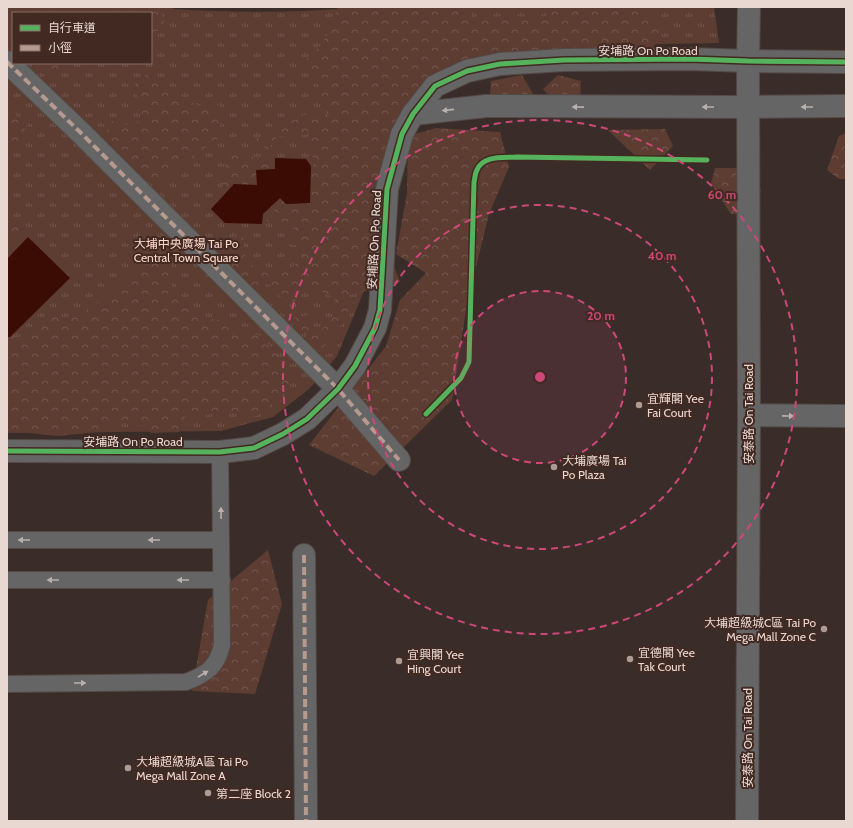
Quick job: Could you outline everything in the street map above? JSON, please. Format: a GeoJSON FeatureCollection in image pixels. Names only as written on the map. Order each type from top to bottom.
{"type":"FeatureCollection","features":[{"type":"Feature","properties":{"kind":"street","name":"安泰路 On Tai Road"},"geometry":{"type":"LineString","coordinates":[[747,821],[749,415],[747,107],[749,7]]}},
{"type":"Feature","properties":{"kind":"street","name":"安埔路 On Po Road"},"geometry":{"type":"LineString","coordinates":[[7,451],[220,452],[254,448],[307,419],[338,389],[355,366],[375,328],[380,310],[387,188],[402,134],[413,114],[435,86],[467,71],[500,64],[572,60],[690,59],[846,62]]}},
{"type":"Feature","properties":{"kind":"street"},"geometry":{"type":"LineString","coordinates":[[7,62],[86,138],[338,389],[400,460]]}},
{"type":"Feature","properties":{"kind":"street"},"geometry":{"type":"LineString","coordinates":[[413,114],[486,106],[846,106]]}},
{"type":"Feature","properties":{"kind":"street"},"geometry":{"type":"LineString","coordinates":[[749,415],[846,416]]}},
{"type":"Feature","properties":{"kind":"street"},"geometry":{"type":"LineString","coordinates":[[304,555],[306,821]]}},
{"type":"Feature","properties":{"kind":"lane"},"geometry":{"type":"LineString","coordinates":[[7,684],[186,682],[197,678],[208,671],[215,663],[222,645],[220,452]]}},
{"type":"Feature","properties":{"kind":"lane"},"geometry":{"type":"LineString","coordinates":[[7,540],[221,540]]}},
{"type":"Feature","properties":{"kind":"lane"},"geometry":{"type":"LineString","coordinates":[[7,580],[222,580]]}},
{"type":"Feature","properties":{"kind":"green space","name":"大埔中央廣場 Tai Po Central Town Square"},"geometry":{"type":"Polygon","coordinates":[[[7,7],[171,7],[174,9],[267,12],[360,7],[714,7],[719,43],[470,47],[416,76],[364,291],[337,356],[309,389],[273,417],[221,431],[7,433],[7,7]]]}},
{"type":"Feature","properties":{"kind":"green space"},"geometry":{"type":"Polygon","coordinates":[[[7,7],[62,7],[58,12],[12,12],[12,46],[7,38],[7,7]]]}},
{"type":"Feature","properties":{"kind":"green space"},"geometry":{"type":"Polygon","coordinates":[[[98,7],[159,7],[165,24],[152,35],[152,12],[103,12],[98,7]]]}},
{"type":"Feature","properties":{"kind":"green space"},"geometry":{"type":"Polygon","coordinates":[[[338,7],[470,7],[472,17],[546,16],[549,7],[625,7],[657,18],[662,33],[649,55],[479,57],[433,74],[398,119],[389,254],[400,282],[349,295],[348,316],[319,354],[305,342],[306,333],[291,333],[295,317],[311,315],[310,330],[320,332],[334,315],[334,298],[308,285],[299,292],[294,303],[278,295],[267,282],[263,280],[258,287],[250,292],[216,256],[228,239],[243,237],[245,259],[257,269],[262,270],[293,267],[309,248],[292,245],[293,227],[266,221],[278,205],[300,189],[318,168],[313,159],[310,134],[277,137],[268,150],[254,140],[306,114],[329,118],[306,60],[323,42],[333,23],[338,7]]]}},
{"type":"Feature","properties":{"kind":"green space"},"geometry":{"type":"Polygon","coordinates":[[[33,64],[61,64],[56,77],[33,64]]]}},
{"type":"Feature","properties":{"kind":"green space"},"geometry":{"type":"Polygon","coordinates":[[[148,73],[174,97],[202,106],[219,104],[219,138],[157,184],[106,149],[108,120],[135,127],[143,111],[133,86],[148,73]]]}},
{"type":"Feature","properties":{"kind":"green space"},"geometry":{"type":"Polygon","coordinates":[[[522,75],[536,99],[508,111],[490,94],[491,81],[522,75]]]}},
{"type":"Feature","properties":{"kind":"green space"},"geometry":{"type":"Polygon","coordinates":[[[558,75],[581,81],[580,102],[555,102],[543,89],[558,75]]]}},
{"type":"Feature","properties":{"kind":"green space"},"geometry":{"type":"Polygon","coordinates":[[[7,107],[27,125],[16,145],[7,138],[7,107]]]}},
{"type":"Feature","properties":{"kind":"green space"},"geometry":{"type":"Polygon","coordinates":[[[436,128],[500,132],[509,167],[489,214],[467,304],[452,400],[374,476],[309,445],[386,346],[400,300],[426,273],[396,254],[407,193],[408,136],[436,128]]]}},
{"type":"Feature","properties":{"kind":"green space"},"geometry":{"type":"Polygon","coordinates":[[[665,129],[673,146],[650,170],[608,130],[665,129]]]}},
{"type":"Feature","properties":{"kind":"green space"},"geometry":{"type":"Polygon","coordinates":[[[846,133],[846,179],[839,179],[827,170],[839,136],[846,133]]]}},
{"type":"Feature","properties":{"kind":"green space"},"geometry":{"type":"Polygon","coordinates":[[[236,149],[243,156],[272,161],[273,174],[264,178],[235,197],[221,195],[226,159],[236,149]]]}},
{"type":"Feature","properties":{"kind":"green space"},"geometry":{"type":"Polygon","coordinates":[[[715,168],[741,168],[755,174],[761,191],[740,214],[731,214],[711,184],[715,168]]]}},
{"type":"Feature","properties":{"kind":"green space"},"geometry":{"type":"Polygon","coordinates":[[[7,215],[24,234],[7,252],[7,215]]]}},
{"type":"Feature","properties":{"kind":"green space"},"geometry":{"type":"Polygon","coordinates":[[[172,260],[169,283],[203,318],[230,321],[233,334],[259,335],[278,355],[291,382],[282,396],[256,416],[231,412],[185,417],[179,432],[151,433],[141,423],[119,423],[100,432],[57,436],[11,431],[7,432],[7,328],[20,341],[49,312],[64,320],[85,311],[114,290],[142,266],[172,260]]]}},
{"type":"Feature","properties":{"kind":"green space"},"geometry":{"type":"Polygon","coordinates":[[[268,550],[282,604],[255,694],[192,691],[208,600],[268,550]]]}},
{"type":"Feature","properties":{"kind":"shaded area"},"geometry":{"type":"Polygon","coordinates":[[[275,158],[306,159],[311,166],[310,203],[286,204],[280,198],[263,214],[262,224],[225,223],[211,209],[234,184],[257,185],[256,170],[275,169],[275,158]]]}},
{"type":"Feature","properties":{"kind":"shaded area"},"geometry":{"type":"Polygon","coordinates":[[[28,237],[70,278],[10,337],[7,337],[7,259],[28,237]]]}},
{"type":"Feature","properties":{"kind":"marked path"},"geometry":{"type":"LineString","coordinates":[[7,62],[80,132],[338,389],[399,460]]}},
{"type":"Feature","properties":{"kind":"marked path"},"geometry":{"type":"LineString","coordinates":[[304,555],[306,821]]}},
{"type":"Feature","properties":{"kind":"cycle path"},"geometry":{"type":"LineString","coordinates":[[7,451],[220,452],[254,448],[283,434],[307,419],[338,389],[355,366],[375,328],[380,310],[387,189],[402,134],[413,114],[435,86],[467,71],[500,64],[564,60],[690,59],[846,62]]}},
{"type":"Feature","properties":{"kind":"cycle path"},"geometry":{"type":"LineString","coordinates":[[426,414],[461,378],[469,362],[474,182],[480,165],[494,158],[517,157],[707,160]]}},
{"type":"Feature","properties":{"kind":"place","name":"宜輝閣 Yee Fai Court"},"geometry":{"type":"Point","coordinates":[639,405]}},
{"type":"Feature","properties":{"kind":"place","name":"大埔廣場 Tai Po Plaza"},"geometry":{"type":"Point","coordinates":[554,467]}},
{"type":"Feature","properties":{"kind":"place","name":"大埔超級城C區 Tai Po Mega Mall Zone C"},"geometry":{"type":"Point","coordinates":[824,629]}},
{"type":"Feature","properties":{"kind":"place","name":"宜德閣 Yee Tak Court"},"geometry":{"type":"Point","coordinates":[630,659]}},
{"type":"Feature","properties":{"kind":"place","name":"宜興閣 Yee Hing Court"},"geometry":{"type":"Point","coordinates":[399,661]}},
{"type":"Feature","properties":{"kind":"place","name":"大埔超級城A區 Tai Po Mega Mall Zone A"},"geometry":{"type":"Point","coordinates":[128,768]}},
{"type":"Feature","properties":{"kind":"place","name":"第二座 Block 2"},"geometry":{"type":"Point","coordinates":[208,793]}}]}
